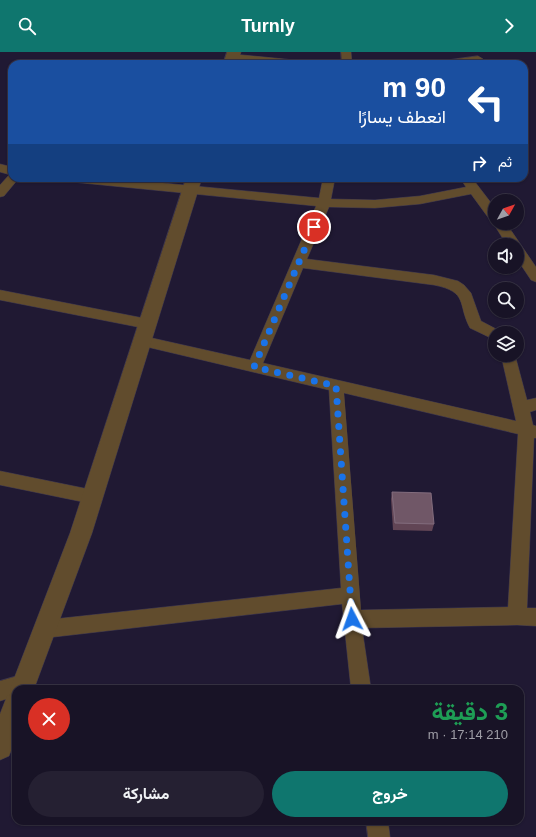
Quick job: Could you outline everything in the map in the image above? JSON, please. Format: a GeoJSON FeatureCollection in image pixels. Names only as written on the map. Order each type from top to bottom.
{"type":"FeatureCollection","features":[{"type":"Feature","properties":{"kind":"street"},"geometry":{"type":"LineString","coordinates":[[232,58],[257,60]]}},
{"type":"Feature","properties":{"kind":"street"},"geometry":{"type":"LineString","coordinates":[[471,60],[478,59]]}},
{"type":"Feature","properties":{"kind":"street"},"geometry":{"type":"LineString","coordinates":[[0,193],[10,182]]}},
{"type":"Feature","properties":{"kind":"street"},"geometry":{"type":"LineString","coordinates":[[107,182],[125,184],[192,184],[324,203],[420,200],[475,190]]}},
{"type":"Feature","properties":{"kind":"street"},"geometry":{"type":"LineString","coordinates":[[254,367],[324,203],[328,182]]}},
{"type":"Feature","properties":{"kind":"street"},"geometry":{"type":"LineString","coordinates":[[469,182],[488,208]]}},
{"type":"Feature","properties":{"kind":"street"},"geometry":{"type":"LineString","coordinates":[[24,685],[81,533],[192,184]]}},
{"type":"Feature","properties":{"kind":"street"},"geometry":{"type":"LineString","coordinates":[[524,259],[536,277]]}},
{"type":"Feature","properties":{"kind":"street"},"geometry":{"type":"LineString","coordinates":[[298,263],[434,280],[458,286],[467,296],[475,324],[488,331]]}},
{"type":"Feature","properties":{"kind":"street"},"geometry":{"type":"LineString","coordinates":[[0,295],[145,332],[254,367],[531,430]]}},
{"type":"Feature","properties":{"kind":"street"},"geometry":{"type":"LineString","coordinates":[[511,362],[529,406],[531,430],[517,616]]}},
{"type":"Feature","properties":{"kind":"street"},"geometry":{"type":"LineString","coordinates":[[336,386],[350,595],[360,685]]}},
{"type":"Feature","properties":{"kind":"street"},"geometry":{"type":"LineString","coordinates":[[0,478],[93,497]]}},
{"type":"Feature","properties":{"kind":"street"},"geometry":{"type":"LineString","coordinates":[[45,629],[350,595]]}},
{"type":"Feature","properties":{"kind":"street"},"geometry":{"type":"LineString","coordinates":[[352,619],[517,616],[536,617]]}},
{"type":"Feature","properties":{"kind":"street"},"geometry":{"type":"LineString","coordinates":[[0,691],[12,692]]}},
{"type":"Feature","properties":{"kind":"street"},"geometry":{"type":"LineString","coordinates":[[0,747],[12,716]]}},
{"type":"Feature","properties":{"kind":"street"},"geometry":{"type":"LineString","coordinates":[[378,825],[379,837]]}},
{"type":"Feature","properties":{"kind":"building"},"geometry":{"type":"Polygon","coordinates":[[[392,492],[431,493],[434,524],[395,523],[392,492]]]}},
{"type":"Feature","properties":{"kind":"route"},"geometry":{"type":"LineString","coordinates":[[314,227],[254,367],[336,386],[352,619]]}}]}
